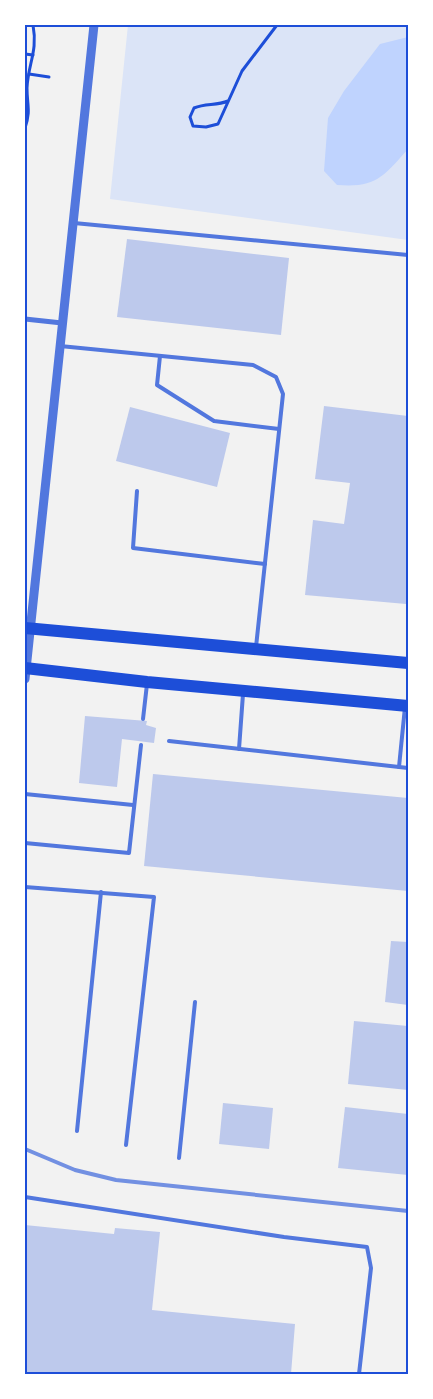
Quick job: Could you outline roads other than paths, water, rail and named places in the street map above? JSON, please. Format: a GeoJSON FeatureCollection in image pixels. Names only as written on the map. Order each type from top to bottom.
{"type":"FeatureCollection","features":[{"type":"Feature","properties":{"kind":"main road"},"geometry":{"type":"LineString","coordinates":[[28,629],[408,663]]}},
{"type":"Feature","properties":{"kind":"main road"},"geometry":{"type":"LineString","coordinates":[[25,671],[406,706]]}},
{"type":"Feature","properties":{"kind":"street"},"geometry":{"type":"LineString","coordinates":[[25,671],[94,25]]}},
{"type":"Feature","properties":{"kind":"street"},"geometry":{"type":"LineString","coordinates":[[25,319],[62,323]]}},
{"type":"Feature","properties":{"kind":"lane"},"geometry":{"type":"LineString","coordinates":[[73,223],[408,255]]}},
{"type":"Feature","properties":{"kind":"lane"},"geometry":{"type":"LineString","coordinates":[[60,346],[253,365],[276,378],[283,394],[256,649]]}},
{"type":"Feature","properties":{"kind":"lane"},"geometry":{"type":"LineString","coordinates":[[160,356],[157,385],[214,421],[279,429]]}},
{"type":"Feature","properties":{"kind":"lane"},"geometry":{"type":"LineString","coordinates":[[138,491],[133,548],[265,564]]}},
{"type":"Feature","properties":{"kind":"lane"},"geometry":{"type":"LineString","coordinates":[[143,719],[147,682]]}},
{"type":"Feature","properties":{"kind":"lane"},"geometry":{"type":"LineString","coordinates":[[239,749],[244,691]]}},
{"type":"Feature","properties":{"kind":"lane"},"geometry":{"type":"LineString","coordinates":[[399,767],[406,706]]}},
{"type":"Feature","properties":{"kind":"lane"},"geometry":{"type":"LineString","coordinates":[[169,742],[408,768]]}},
{"type":"Feature","properties":{"kind":"lane"},"geometry":{"type":"LineString","coordinates":[[25,843],[129,853],[141,745]]}},
{"type":"Feature","properties":{"kind":"lane"},"geometry":{"type":"LineString","coordinates":[[25,794],[134,805]]}},
{"type":"Feature","properties":{"kind":"lane"},"geometry":{"type":"LineString","coordinates":[[25,887],[154,897],[126,1146]]}},
{"type":"Feature","properties":{"kind":"lane"},"geometry":{"type":"LineString","coordinates":[[77,1130],[101,892]]}},
{"type":"Feature","properties":{"kind":"lane"},"geometry":{"type":"LineString","coordinates":[[180,1158],[195,1002]]}},
{"type":"Feature","properties":{"kind":"lane"},"geometry":{"type":"LineString","coordinates":[[25,1197],[284,1237],[368,1247],[371,1268],[359,1374]]}},
{"type":"Feature","properties":{"kind":"water"},"geometry":{"type":"Polygon","coordinates":[[[408,37],[408,149],[378,179],[361,185],[337,185],[324,171],[328,118],[344,91],[380,44],[408,37]]]}},
{"type":"Feature","properties":{"kind":"railway"},"geometry":{"type":"LineString","coordinates":[[25,1149],[75,1170],[116,1180],[408,1211]]}}]}
